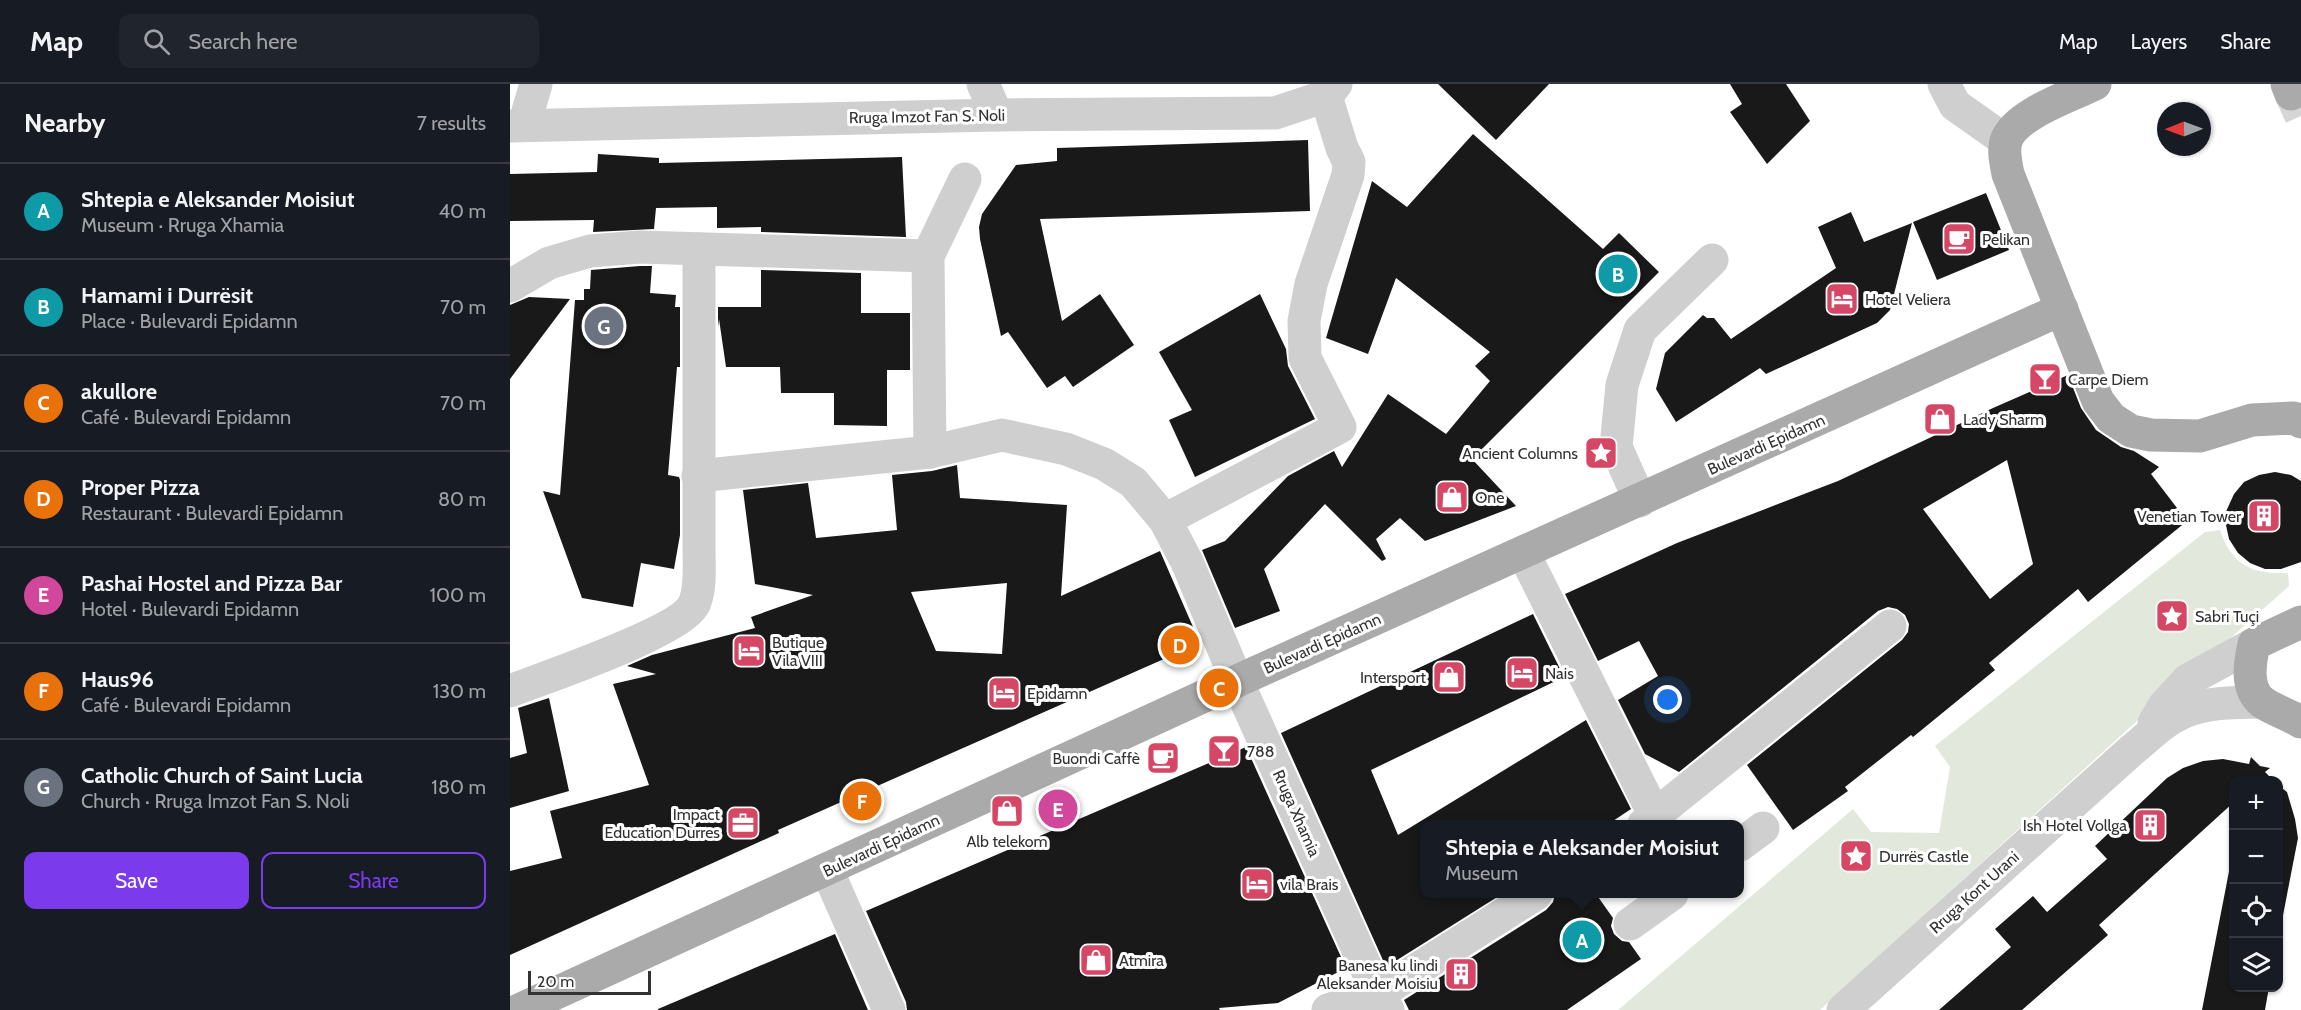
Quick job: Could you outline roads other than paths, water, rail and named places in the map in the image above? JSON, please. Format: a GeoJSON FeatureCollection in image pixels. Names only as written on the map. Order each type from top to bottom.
{"type":"FeatureCollection","features":[{"type":"Feature","properties":{"kind":"main road"},"geometry":{"type":"LineString","coordinates":[[2095,84],[2029,116],[2015,128],[2006,141],[2005,156],[2008,174],[2098,401],[2111,418],[2132,431],[2151,435],[2199,436],[2252,420],[2294,418],[2301,422]]}},
{"type":"Feature","properties":{"kind":"main road","name":"Bulevardi Epidamn"},"geometry":{"type":"LineString","coordinates":[[519,1010],[1238,681],[2062,309]]}},
{"type":"Feature","properties":{"kind":"main road","name":"Rruga Kont Urani"},"geometry":{"type":"LineString","coordinates":[[2254,644],[2301,621]]}},
{"type":"Feature","properties":{"kind":"main road"},"geometry":{"type":"LineString","coordinates":[[2254,644],[2249,666],[2253,689],[2263,702],[2301,722]]}},
{"type":"Feature","properties":{"kind":"street"},"geometry":{"type":"LineString","coordinates":[[517,126],[537,84]]}},
{"type":"Feature","properties":{"kind":"street"},"geometry":{"type":"LineString","coordinates":[[983,84],[997,115]]}},
{"type":"Feature","properties":{"kind":"street"},"geometry":{"type":"LineString","coordinates":[[1944,84],[1955,105],[2006,141]]}},
{"type":"Feature","properties":{"kind":"street"},"geometry":{"type":"LineString","coordinates":[[1165,520],[1340,427],[1305,358],[1304,321],[1311,284],[1348,175],[1349,162],[1342,148],[1331,90]]}},
{"type":"Feature","properties":{"kind":"street","name":"Rruga Imzot Fan S. Noli"},"geometry":{"type":"LineString","coordinates":[[517,126],[997,115],[1275,113],[1331,90]]}},
{"type":"Feature","properties":{"kind":"street"},"geometry":{"type":"LineString","coordinates":[[930,453],[928,256],[965,179]]}},
{"type":"Feature","properties":{"kind":"street"},"geometry":{"type":"LineString","coordinates":[[510,286],[549,263],[591,251],[640,247],[928,256]]}},
{"type":"Feature","properties":{"kind":"street"},"geometry":{"type":"LineString","coordinates":[[510,691],[618,650],[676,621],[694,604],[698,582],[699,249]]}},
{"type":"Feature","properties":{"kind":"street"},"geometry":{"type":"LineString","coordinates":[[1640,501],[1616,447],[1622,385],[1640,330],[1712,260]]}},
{"type":"Feature","properties":{"kind":"street","name":"Rruga Xhamia"},"geometry":{"type":"LineString","coordinates":[[698,476],[930,453],[1002,435],[1066,449],[1104,464],[1133,482],[1165,520],[1187,562],[1238,681],[1383,1002]]}},
{"type":"Feature","properties":{"kind":"street"},"geometry":{"type":"LineString","coordinates":[[1523,552],[1652,820]]}},
{"type":"Feature","properties":{"kind":"street"},"geometry":{"type":"LineString","coordinates":[[1655,820],[1890,626]]}},
{"type":"Feature","properties":{"kind":"street","name":"Rruga Kont Urani"},"geometry":{"type":"LineString","coordinates":[[2132,750],[2164,706],[2188,680],[2254,644]]}},
{"type":"Feature","properties":{"kind":"street","name":"Rruga Kont Urani"},"geometry":{"type":"LineString","coordinates":[[1843,1010],[2132,750],[2175,716],[2191,709],[2216,704],[2263,702]]}},
{"type":"Feature","properties":{"kind":"street"},"geometry":{"type":"LineString","coordinates":[[827,870],[889,1010]]}},
{"type":"Feature","properties":{"kind":"street"},"geometry":{"type":"LineString","coordinates":[[1328,1010],[1383,1002],[1530,898]]}},
{"type":"Feature","properties":{"kind":"street"},"geometry":{"type":"LineString","coordinates":[[1630,924],[1666,898]]}},
{"type":"Feature","properties":{"kind":"tunnel"},"geometry":{"type":"LineString","coordinates":[[2291,94],[2301,116]]}},
{"type":"Feature","properties":{"kind":"place","name":"Pelikan"},"geometry":{"type":"Point","coordinates":[1959,239]}},
{"type":"Feature","properties":{"kind":"place","name":"Hamami i Durrësit"},"geometry":{"type":"Point","coordinates":[1618,274]}},
{"type":"Feature","properties":{"kind":"place","name":"Hotel Veliera"},"geometry":{"type":"Point","coordinates":[1842,299]}},
{"type":"Feature","properties":{"kind":"place","name":"Catholic Church of Saint Lucia"},"geometry":{"type":"Point","coordinates":[604,326]}},
{"type":"Feature","properties":{"kind":"place","name":"Carpe Diem"},"geometry":{"type":"Point","coordinates":[2045,379]}},
{"type":"Feature","properties":{"kind":"place","name":"Lady Sharm"},"geometry":{"type":"Point","coordinates":[1940,419]}},
{"type":"Feature","properties":{"kind":"place","name":"Ancient Columns"},"geometry":{"type":"Point","coordinates":[1601,453]}},
{"type":"Feature","properties":{"kind":"place","name":"One"},"geometry":{"type":"Point","coordinates":[1452,497]}},
{"type":"Feature","properties":{"kind":"place","name":"Venetian Tower"},"geometry":{"type":"Point","coordinates":[2264,516]}},
{"type":"Feature","properties":{"kind":"place","name":"Sabri Tuçi"},"geometry":{"type":"Point","coordinates":[2172,616]}},
{"type":"Feature","properties":{"kind":"place","name":"Proper Pizza"},"geometry":{"type":"Point","coordinates":[1180,645]}},
{"type":"Feature","properties":{"kind":"place","name":"Butique Vila VIII"},"geometry":{"type":"Point","coordinates":[749,651]}},
{"type":"Feature","properties":{"kind":"place","name":"Nais"},"geometry":{"type":"Point","coordinates":[1522,673]}},
{"type":"Feature","properties":{"kind":"place","name":"Intersport"},"geometry":{"type":"Point","coordinates":[1449,677]}},
{"type":"Feature","properties":{"kind":"place","name":"akullore"},"geometry":{"type":"Point","coordinates":[1219,688]}},
{"type":"Feature","properties":{"kind":"place","name":"Epidamn"},"geometry":{"type":"Point","coordinates":[1004,693]}},
{"type":"Feature","properties":{"kind":"place","name":"788"},"geometry":{"type":"Point","coordinates":[1224,751]}},
{"type":"Feature","properties":{"kind":"place","name":"Buondi Caffè"},"geometry":{"type":"Point","coordinates":[1163,758]}},
{"type":"Feature","properties":{"kind":"place","name":"Haus96"},"geometry":{"type":"Point","coordinates":[862,801]}},
{"type":"Feature","properties":{"kind":"place","name":"Pashai Hostel and Pizza Bar"},"geometry":{"type":"Point","coordinates":[1058,809]}},
{"type":"Feature","properties":{"kind":"place","name":"Alb telekom"},"geometry":{"type":"Point","coordinates":[1007,811]}},
{"type":"Feature","properties":{"kind":"place","name":"Impact Education Durres"},"geometry":{"type":"Point","coordinates":[743,823]}},
{"type":"Feature","properties":{"kind":"place","name":"Ish Hotel Vollga"},"geometry":{"type":"Point","coordinates":[2150,825]}},
{"type":"Feature","properties":{"kind":"place","name":"Durrës Castle"},"geometry":{"type":"Point","coordinates":[1856,856]}},
{"type":"Feature","properties":{"kind":"place","name":"vila Brais"},"geometry":{"type":"Point","coordinates":[1257,884]}},
{"type":"Feature","properties":{"kind":"place","name":"Shtepia e Aleksander Moisiut"},"geometry":{"type":"Point","coordinates":[1582,940]}},
{"type":"Feature","properties":{"kind":"place","name":"Atmira"},"geometry":{"type":"Point","coordinates":[1096,960]}},
{"type":"Feature","properties":{"kind":"place","name":"Banesa ku lindi Aleksander Moisiu"},"geometry":{"type":"Point","coordinates":[1461,974]}}]}
